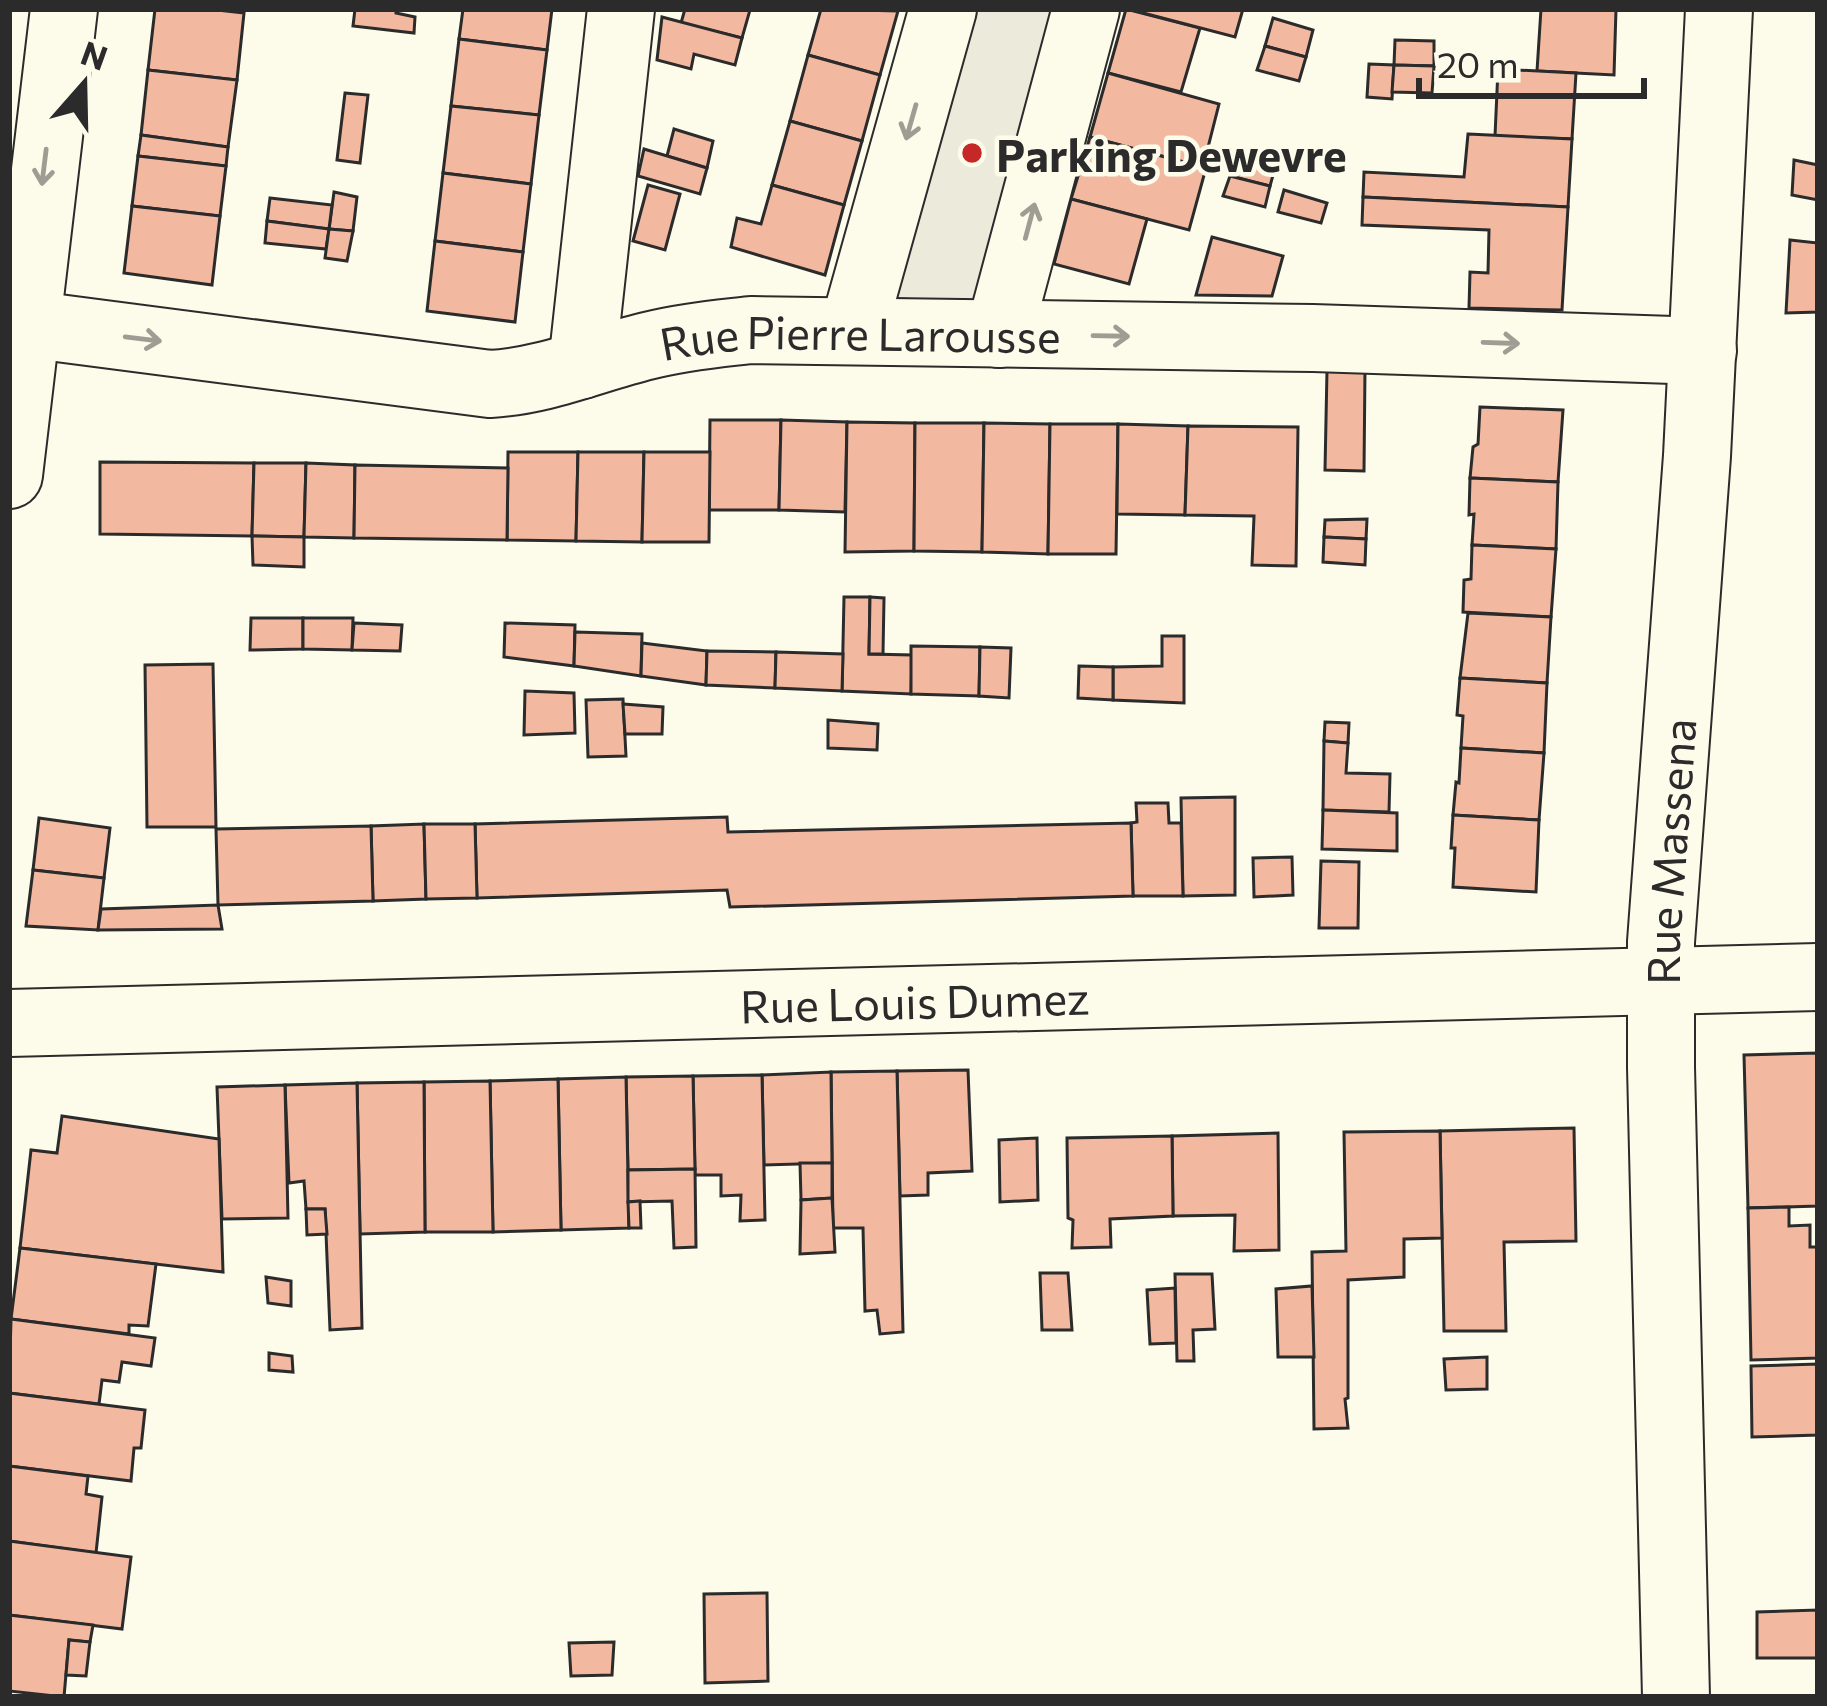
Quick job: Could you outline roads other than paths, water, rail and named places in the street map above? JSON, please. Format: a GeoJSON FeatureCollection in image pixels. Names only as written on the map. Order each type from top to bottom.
{"type":"FeatureCollection","features":[{"type":"Feature","properties":{"kind":"street"},"geometry":{"type":"LineString","coordinates":[[9,475],[64,9]]}},
{"type":"Feature","properties":{"kind":"street"},"geometry":{"type":"LineString","coordinates":[[582,365],[621,9]]}},
{"type":"Feature","properties":{"kind":"street"},"geometry":{"type":"LineString","coordinates":[[853,331],[943,9]]}},
{"type":"Feature","properties":{"kind":"street"},"geometry":{"type":"LineString","coordinates":[[1000,334],[1086,9]]}},
{"type":"Feature","properties":{"kind":"street","name":"Rue Massena"},"geometry":{"type":"LineString","coordinates":[[1676,1697],[1661,982],[1703,351],[1719,9]]}},
{"type":"Feature","properties":{"kind":"street","name":"Rue Pierre Larousse"},"geometry":{"type":"LineString","coordinates":[[27,325],[490,384],[529,380],[646,346],[752,330],[1313,338],[1703,351]]}},
{"type":"Feature","properties":{"kind":"street","name":"Rue Louis Dumez"},"geometry":{"type":"LineString","coordinates":[[9,1024],[1818,977]]}},
{"type":"Feature","properties":{"kind":"place","name":"Parking Dewevre"},"geometry":{"type":"Point","coordinates":[972,153]}}]}
